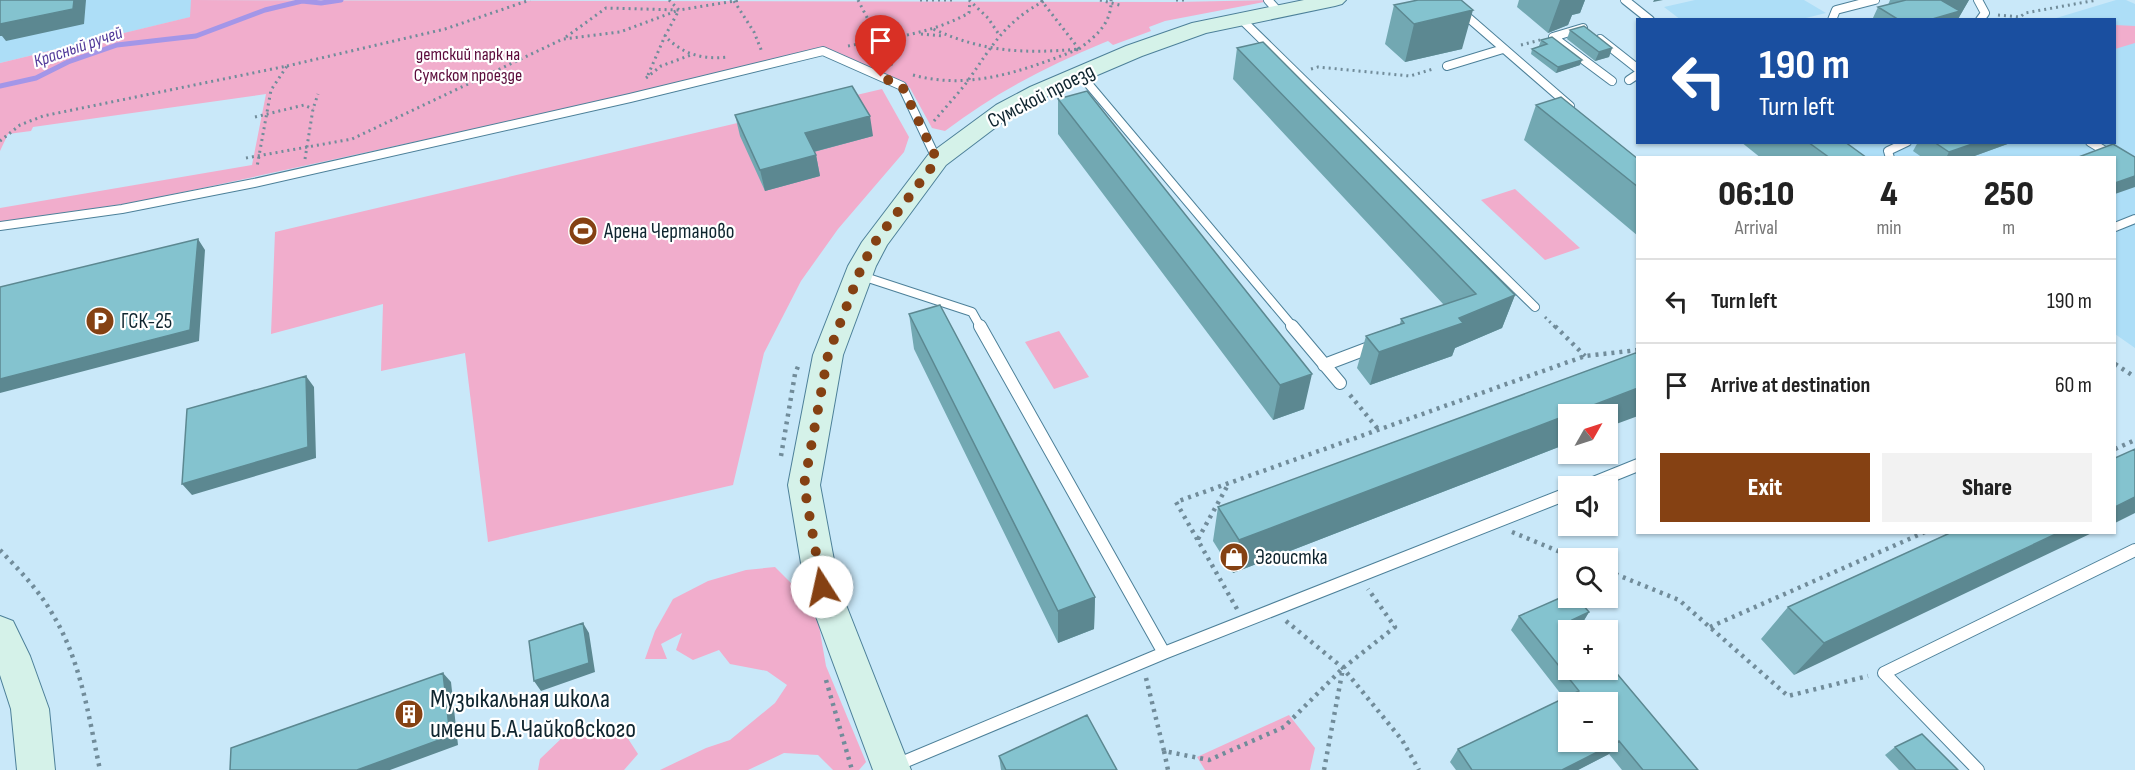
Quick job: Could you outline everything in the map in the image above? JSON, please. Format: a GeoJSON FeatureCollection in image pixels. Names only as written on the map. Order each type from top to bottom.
{"type":"FeatureCollection","features":[{"type":"Feature","properties":{"kind":"street","name":"Сумской проезд"},"geometry":{"type":"LineString","coordinates":[[891,769],[822,587],[804,485],[828,355],[859,275],[875,242],[930,147],[968,135],[1004,110],[1083,65],[1240,18],[1272,5],[1335,0]]}},
{"type":"Feature","properties":{"kind":"street"},"geometry":{"type":"LineString","coordinates":[[0,632],[12,656],[30,710],[36,770]]}},
{"type":"Feature","properties":{"kind":"lane"},"geometry":{"type":"LineString","coordinates":[[1448,0],[1579,114]]}},
{"type":"Feature","properties":{"kind":"lane"},"geometry":{"type":"LineString","coordinates":[[1625,0],[1648,18]]}},
{"type":"Feature","properties":{"kind":"lane"},"geometry":{"type":"LineString","coordinates":[[1833,18],[1836,10],[1875,0]]}},
{"type":"Feature","properties":{"kind":"lane"},"geometry":{"type":"LineString","coordinates":[[1978,0],[1983,16]]}},
{"type":"Feature","properties":{"kind":"lane"},"geometry":{"type":"LineString","coordinates":[[1240,18],[1535,307]]}},
{"type":"Feature","properties":{"kind":"lane"},"geometry":{"type":"LineString","coordinates":[[1553,37],[1584,27],[1636,67]]}},
{"type":"Feature","properties":{"kind":"lane"},"geometry":{"type":"LineString","coordinates":[[1553,37],[1612,81]]}},
{"type":"Feature","properties":{"kind":"lane"},"geometry":{"type":"LineString","coordinates":[[1447,66],[1503,49]]}},
{"type":"Feature","properties":{"kind":"lane"},"geometry":{"type":"LineString","coordinates":[[0,226],[122,209],[254,183],[630,98],[823,51],[902,86],[930,147]]}},
{"type":"Feature","properties":{"kind":"lane"},"geometry":{"type":"LineString","coordinates":[[1083,65],[1340,383]]}},
{"type":"Feature","properties":{"kind":"lane"},"geometry":{"type":"LineString","coordinates":[[1629,80],[1636,75]]}},
{"type":"Feature","properties":{"kind":"lane"},"geometry":{"type":"LineString","coordinates":[[1889,156],[1888,151],[1903,144]]}},
{"type":"Feature","properties":{"kind":"lane"},"geometry":{"type":"LineString","coordinates":[[2093,144],[2113,156]]}},
{"type":"Feature","properties":{"kind":"lane"},"geometry":{"type":"LineString","coordinates":[[2116,158],[2135,169]]}},
{"type":"Feature","properties":{"kind":"lane"},"geometry":{"type":"LineString","coordinates":[[2116,227],[2135,219]]}},
{"type":"Feature","properties":{"kind":"lane"},"geometry":{"type":"LineString","coordinates":[[859,275],[972,312],[1164,653]]}},
{"type":"Feature","properties":{"kind":"lane"},"geometry":{"type":"LineString","coordinates":[[1324,365],[1386,341]]}},
{"type":"Feature","properties":{"kind":"lane"},"geometry":{"type":"LineString","coordinates":[[1611,476],[1636,466]]}},
{"type":"Feature","properties":{"kind":"lane"},"geometry":{"type":"LineString","coordinates":[[891,769],[1244,620],[1558,498]]}},
{"type":"Feature","properties":{"kind":"lane"},"geometry":{"type":"LineString","coordinates":[[1978,770],[1884,673],[2135,550]]}},
{"type":"Feature","properties":{"kind":"path"},"geometry":{"type":"LineString","coordinates":[[0,141],[20,125],[43,116],[287,66],[445,29],[530,0]]}},
{"type":"Feature","properties":{"kind":"path"},"geometry":{"type":"LineString","coordinates":[[669,0],[679,10]]}},
{"type":"Feature","properties":{"kind":"path"},"geometry":{"type":"LineString","coordinates":[[246,158],[352,139],[563,39],[606,8],[679,10],[741,0]]}},
{"type":"Feature","properties":{"kind":"path"},"geometry":{"type":"LineString","coordinates":[[858,0],[902,86]]}},
{"type":"Feature","properties":{"kind":"path"},"geometry":{"type":"LineString","coordinates":[[920,0],[955,0]]}},
{"type":"Feature","properties":{"kind":"path"},"geometry":{"type":"LineString","coordinates":[[845,46],[933,29],[969,13],[969,0]]}},
{"type":"Feature","properties":{"kind":"path"},"geometry":{"type":"LineString","coordinates":[[969,0],[988,18],[998,33]]}},
{"type":"Feature","properties":{"kind":"path"},"geometry":{"type":"LineString","coordinates":[[1100,0],[1112,1],[1123,6]]}},
{"type":"Feature","properties":{"kind":"path"},"geometry":{"type":"LineString","coordinates":[[1176,0],[1186,0]]}},
{"type":"Feature","properties":{"kind":"path"},"geometry":{"type":"LineString","coordinates":[[1983,16],[2020,17],[2025,13],[2097,0]]}},
{"type":"Feature","properties":{"kind":"path"},"geometry":{"type":"LineString","coordinates":[[734,1],[754,32],[762,52]]}},
{"type":"Feature","properties":{"kind":"path"},"geometry":{"type":"LineString","coordinates":[[930,147],[998,33],[1011,20],[1043,1],[1079,49],[1083,65]]}},
{"type":"Feature","properties":{"kind":"path"},"geometry":{"type":"LineString","coordinates":[[893,68],[925,80],[967,82],[1023,71],[1079,49],[1097,35],[1109,20],[1112,1]]}},
{"type":"Feature","properties":{"kind":"path"},"geometry":{"type":"LineString","coordinates":[[648,76],[679,10]]}},
{"type":"Feature","properties":{"kind":"path"},"geometry":{"type":"LineString","coordinates":[[563,39],[620,32],[679,10]]}},
{"type":"Feature","properties":{"kind":"path"},"geometry":{"type":"LineString","coordinates":[[933,29],[951,38]]}},
{"type":"Feature","properties":{"kind":"path"},"geometry":{"type":"LineString","coordinates":[[911,34],[930,34],[951,38],[987,50],[1026,54],[1079,49]]}},
{"type":"Feature","properties":{"kind":"path"},"geometry":{"type":"LineString","coordinates":[[665,36],[675,48],[691,55],[729,57]]}},
{"type":"Feature","properties":{"kind":"path"},"geometry":{"type":"LineString","coordinates":[[1503,49],[1553,37]]}},
{"type":"Feature","properties":{"kind":"path"},"geometry":{"type":"LineString","coordinates":[[630,98],[629,93],[661,66],[691,55]]}},
{"type":"Feature","properties":{"kind":"path"},"geometry":{"type":"LineString","coordinates":[[254,183],[271,90],[287,66]]}},
{"type":"Feature","properties":{"kind":"path"},"geometry":{"type":"LineString","coordinates":[[1295,73],[1318,67],[1410,76],[1447,66]]}},
{"type":"Feature","properties":{"kind":"path"},"geometry":{"type":"LineString","coordinates":[[304,169],[313,109],[318,94]]}},
{"type":"Feature","properties":{"kind":"path"},"geometry":{"type":"LineString","coordinates":[[255,117],[304,105],[313,109]]}},
{"type":"Feature","properties":{"kind":"path"},"geometry":{"type":"LineString","coordinates":[[1535,307],[1585,356]]}},
{"type":"Feature","properties":{"kind":"path"},"geometry":{"type":"LineString","coordinates":[[1244,620],[1176,502],[1585,356],[1636,350]]}},
{"type":"Feature","properties":{"kind":"path"},"geometry":{"type":"LineString","coordinates":[[2116,365],[2135,377]]}},
{"type":"Feature","properties":{"kind":"path"},"geometry":{"type":"LineString","coordinates":[[1340,383],[1378,429]]}},
{"type":"Feature","properties":{"kind":"path"},"geometry":{"type":"LineString","coordinates":[[2116,448],[2135,440]]}},
{"type":"Feature","properties":{"kind":"path"},"geometry":{"type":"LineString","coordinates":[[1197,539],[1228,483]]}},
{"type":"Feature","properties":{"kind":"path"},"geometry":{"type":"LineString","coordinates":[[1492,525],[1558,551]]}},
{"type":"Feature","properties":{"kind":"path"},"geometry":{"type":"LineString","coordinates":[[1710,627],[1920,534]]}},
{"type":"Feature","properties":{"kind":"path"},"geometry":{"type":"LineString","coordinates":[[0,550],[27,579],[58,623],[76,672],[100,770]]}},
{"type":"Feature","properties":{"kind":"path"},"geometry":{"type":"LineString","coordinates":[[1164,751],[1209,760],[1284,727],[1343,668],[1395,627],[1359,576]]}},
{"type":"Feature","properties":{"kind":"path"},"geometry":{"type":"LineString","coordinates":[[1618,576],[1679,600],[1788,696],[1884,673]]}},
{"type":"Feature","properties":{"kind":"path"},"geometry":{"type":"LineString","coordinates":[[1271,610],[1343,668],[1402,740],[1419,770]]}},
{"type":"Feature","properties":{"kind":"path"},"geometry":{"type":"LineString","coordinates":[[1142,662],[1168,770]]}},
{"type":"Feature","properties":{"kind":"path"},"geometry":{"type":"LineString","coordinates":[[1324,770],[1343,668]]}},
{"type":"Feature","properties":{"kind":"shaded area"},"geometry":{"type":"Polygon","coordinates":[[[0,0],[191,0],[191,17],[0,63],[0,0]]]}},
{"type":"Feature","properties":{"kind":"shaded area"},"geometry":{"type":"Polygon","coordinates":[[[1695,0],[1804,0],[1826,13],[1806,18],[1678,18],[1664,7],[1695,0]]]}},
{"type":"Feature","properties":{"kind":"shaded area"},"geometry":{"type":"Polygon","coordinates":[[[2116,0],[2126,0],[2135,4],[2135,348],[2116,335],[2116,156],[1857,156],[1839,144],[2116,144],[2116,18],[2056,18],[2116,0]]]}},
{"type":"Feature","properties":{"kind":"green space","name":"детский парк на Сумском проезде"},"geometry":{"type":"Polygon","coordinates":[[[191,0],[1178,2],[1274,0],[1165,21],[1149,27],[1151,31],[1113,45],[1108,41],[1061,61],[1021,82],[982,105],[945,131],[932,128],[910,88],[826,48],[633,94],[212,186],[130,203],[0,222],[0,208],[252,165],[266,94],[33,127],[31,131],[8,134],[0,151],[0,63],[190,17],[191,0]]]}},
{"type":"Feature","properties":{"kind":"green space"},"geometry":{"type":"Polygon","coordinates":[[[2116,25],[2135,26],[2135,43],[2116,49],[2116,25]]]}},
{"type":"Feature","properties":{"kind":"green space"},"geometry":{"type":"Polygon","coordinates":[[[882,89],[909,137],[904,152],[838,229],[801,281],[764,353],[733,485],[488,542],[465,353],[381,371],[383,304],[271,334],[275,232],[882,89]]]}},
{"type":"Feature","properties":{"kind":"green space"},"geometry":{"type":"Polygon","coordinates":[[[1515,189],[1580,248],[1545,260],[1481,200],[1515,189]]]}},
{"type":"Feature","properties":{"kind":"green space"},"geometry":{"type":"Polygon","coordinates":[[[1059,331],[1089,377],[1054,389],[1025,342],[1059,331]]]}},
{"type":"Feature","properties":{"kind":"green space"},"geometry":{"type":"Polygon","coordinates":[[[775,567],[799,591],[818,620],[826,666],[866,762],[859,770],[833,770],[818,755],[784,753],[748,770],[660,770],[706,748],[730,740],[775,703],[787,685],[767,671],[730,664],[719,650],[693,660],[676,650],[682,633],[661,644],[667,659],[645,659],[655,631],[673,599],[708,581],[746,570],[775,567]]]}},
{"type":"Feature","properties":{"kind":"green space"},"geometry":{"type":"Polygon","coordinates":[[[1289,715],[1315,748],[1310,770],[1205,770],[1197,757],[1289,715]]]}},
{"type":"Feature","properties":{"kind":"green space"},"geometry":{"type":"Polygon","coordinates":[[[596,732],[625,734],[638,754],[624,770],[538,770],[540,759],[566,734],[596,732]]]}},
{"type":"Feature","properties":{"kind":"building"},"geometry":{"type":"Polygon","coordinates":[[[0,0],[74,0],[73,9],[0,24],[0,0]]]}},
{"type":"Feature","properties":{"kind":"building"},"geometry":{"type":"Polygon","coordinates":[[[1418,0],[1461,0],[1473,10],[1414,24],[1394,5],[1418,0]]]}},
{"type":"Feature","properties":{"kind":"building"},"geometry":{"type":"Polygon","coordinates":[[[1906,0],[1941,0],[1960,11],[1936,18],[1896,18],[1878,7],[1906,0]]]}},
{"type":"Feature","properties":{"kind":"building"},"geometry":{"type":"Polygon","coordinates":[[[1584,26],[1612,48],[1599,52],[1570,30],[1584,26]]]}},
{"type":"Feature","properties":{"kind":"building"},"geometry":{"type":"Polygon","coordinates":[[[1552,37],[1582,60],[1558,67],[1532,49],[1547,44],[1541,40],[1552,37]]]}},
{"type":"Feature","properties":{"kind":"building"},"geometry":{"type":"Polygon","coordinates":[[[1263,42],[1515,295],[1459,318],[1463,323],[1379,352],[1366,336],[1404,323],[1401,319],[1476,294],[1237,48],[1263,42]]]}},
{"type":"Feature","properties":{"kind":"building"},"geometry":{"type":"Polygon","coordinates":[[[852,86],[870,116],[805,133],[816,155],[760,170],[735,115],[852,86]]]}},
{"type":"Feature","properties":{"kind":"building"},"geometry":{"type":"Polygon","coordinates":[[[1087,91],[1312,374],[1280,385],[1058,99],[1087,91]]]}},
{"type":"Feature","properties":{"kind":"building"},"geometry":{"type":"Polygon","coordinates":[[[1561,97],[1636,157],[1636,185],[1536,105],[1561,97]]]}},
{"type":"Feature","properties":{"kind":"building"},"geometry":{"type":"Polygon","coordinates":[[[1811,144],[1848,144],[1864,156],[1827,156],[1811,144]]]}},
{"type":"Feature","properties":{"kind":"building"},"geometry":{"type":"Polygon","coordinates":[[[1937,144],[1972,144],[1949,152],[1937,144]]]}},
{"type":"Feature","properties":{"kind":"building"},"geometry":{"type":"Polygon","coordinates":[[[2113,144],[2135,157],[2135,176],[2116,183],[2116,156],[2081,156],[2113,144]]]}},
{"type":"Feature","properties":{"kind":"building","name":"ГСК-25"},"geometry":{"type":"Polygon","coordinates":[[[198,239],[190,330],[0,379],[0,287],[198,239]]]}},
{"type":"Feature","properties":{"kind":"building"},"geometry":{"type":"Polygon","coordinates":[[[940,305],[1095,597],[1058,611],[909,314],[940,305]]]}},
{"type":"Feature","properties":{"kind":"building"},"geometry":{"type":"Polygon","coordinates":[[[1636,353],[1636,389],[1596,404],[1558,404],[1558,418],[1239,540],[1218,507],[1636,353]]]}},
{"type":"Feature","properties":{"kind":"building"},"geometry":{"type":"Polygon","coordinates":[[[306,376],[308,447],[182,484],[187,409],[306,376]]]}},
{"type":"Feature","properties":{"kind":"building"},"geometry":{"type":"Polygon","coordinates":[[[2135,449],[2135,497],[2116,506],[2116,458],[2135,449]]]}},
{"type":"Feature","properties":{"kind":"building"},"geometry":{"type":"Polygon","coordinates":[[[1948,534],[2056,534],[1824,643],[1788,607],[1948,534]]]}},
{"type":"Feature","properties":{"kind":"building"},"geometry":{"type":"Polygon","coordinates":[[[1558,599],[1558,608],[1586,608],[1589,612],[1572,620],[1558,620],[1558,665],[1519,616],[1558,599]]]}},
{"type":"Feature","properties":{"kind":"building"},"geometry":{"type":"Polygon","coordinates":[[[583,623],[589,663],[534,681],[529,641],[583,623]]]}},
{"type":"Feature","properties":{"kind":"building","name":"Музыкальная школа имени Б.А.Чайковского"},"geometry":{"type":"Polygon","coordinates":[[[443,673],[450,736],[357,770],[230,770],[231,748],[443,673]]]}},
{"type":"Feature","properties":{"kind":"building"},"geometry":{"type":"Polygon","coordinates":[[[1618,675],[1698,770],[1643,770],[1618,742],[1618,692],[1577,692],[1579,691],[1570,680],[1618,680],[1618,675]]]}},
{"type":"Feature","properties":{"kind":"building"},"geometry":{"type":"Polygon","coordinates":[[[1558,701],[1558,752],[1597,752],[1562,770],[1472,770],[1458,749],[1558,701]]]}},
{"type":"Feature","properties":{"kind":"building"},"geometry":{"type":"Polygon","coordinates":[[[1087,715],[1117,770],[1006,770],[999,756],[1087,715]]]}},
{"type":"Feature","properties":{"kind":"building"},"geometry":{"type":"Polygon","coordinates":[[[1922,734],[1958,770],[1916,770],[1895,747],[1922,734]]]}},
{"type":"Feature","properties":{"kind":"waterway","name":"Красный ручей"},"geometry":{"type":"LineString","coordinates":[[0,86],[36,78],[68,62],[117,45],[196,36],[265,10],[302,1],[321,3],[341,0]]}},
{"type":"Feature","properties":{"kind":"place","name":"Арена Чертаново"},"geometry":{"type":"Point","coordinates":[583,231]}},
{"type":"Feature","properties":{"kind":"place","name":"ГСК-25"},"geometry":{"type":"Point","coordinates":[100,321]}},
{"type":"Feature","properties":{"kind":"place","name":"Эгоистка"},"geometry":{"type":"Point","coordinates":[1234,557]}},
{"type":"Feature","properties":{"kind":"place","name":"Музыкальная школа имени Б.А.Чайковского"},"geometry":{"type":"Point","coordinates":[409,714]}},
{"type":"Feature","properties":{"kind":"route"},"geometry":{"type":"LineString","coordinates":[[822,587],[804,485],[828,355],[862,266],[875,242],[937,160],[902,86],[881,77]]}}]}
